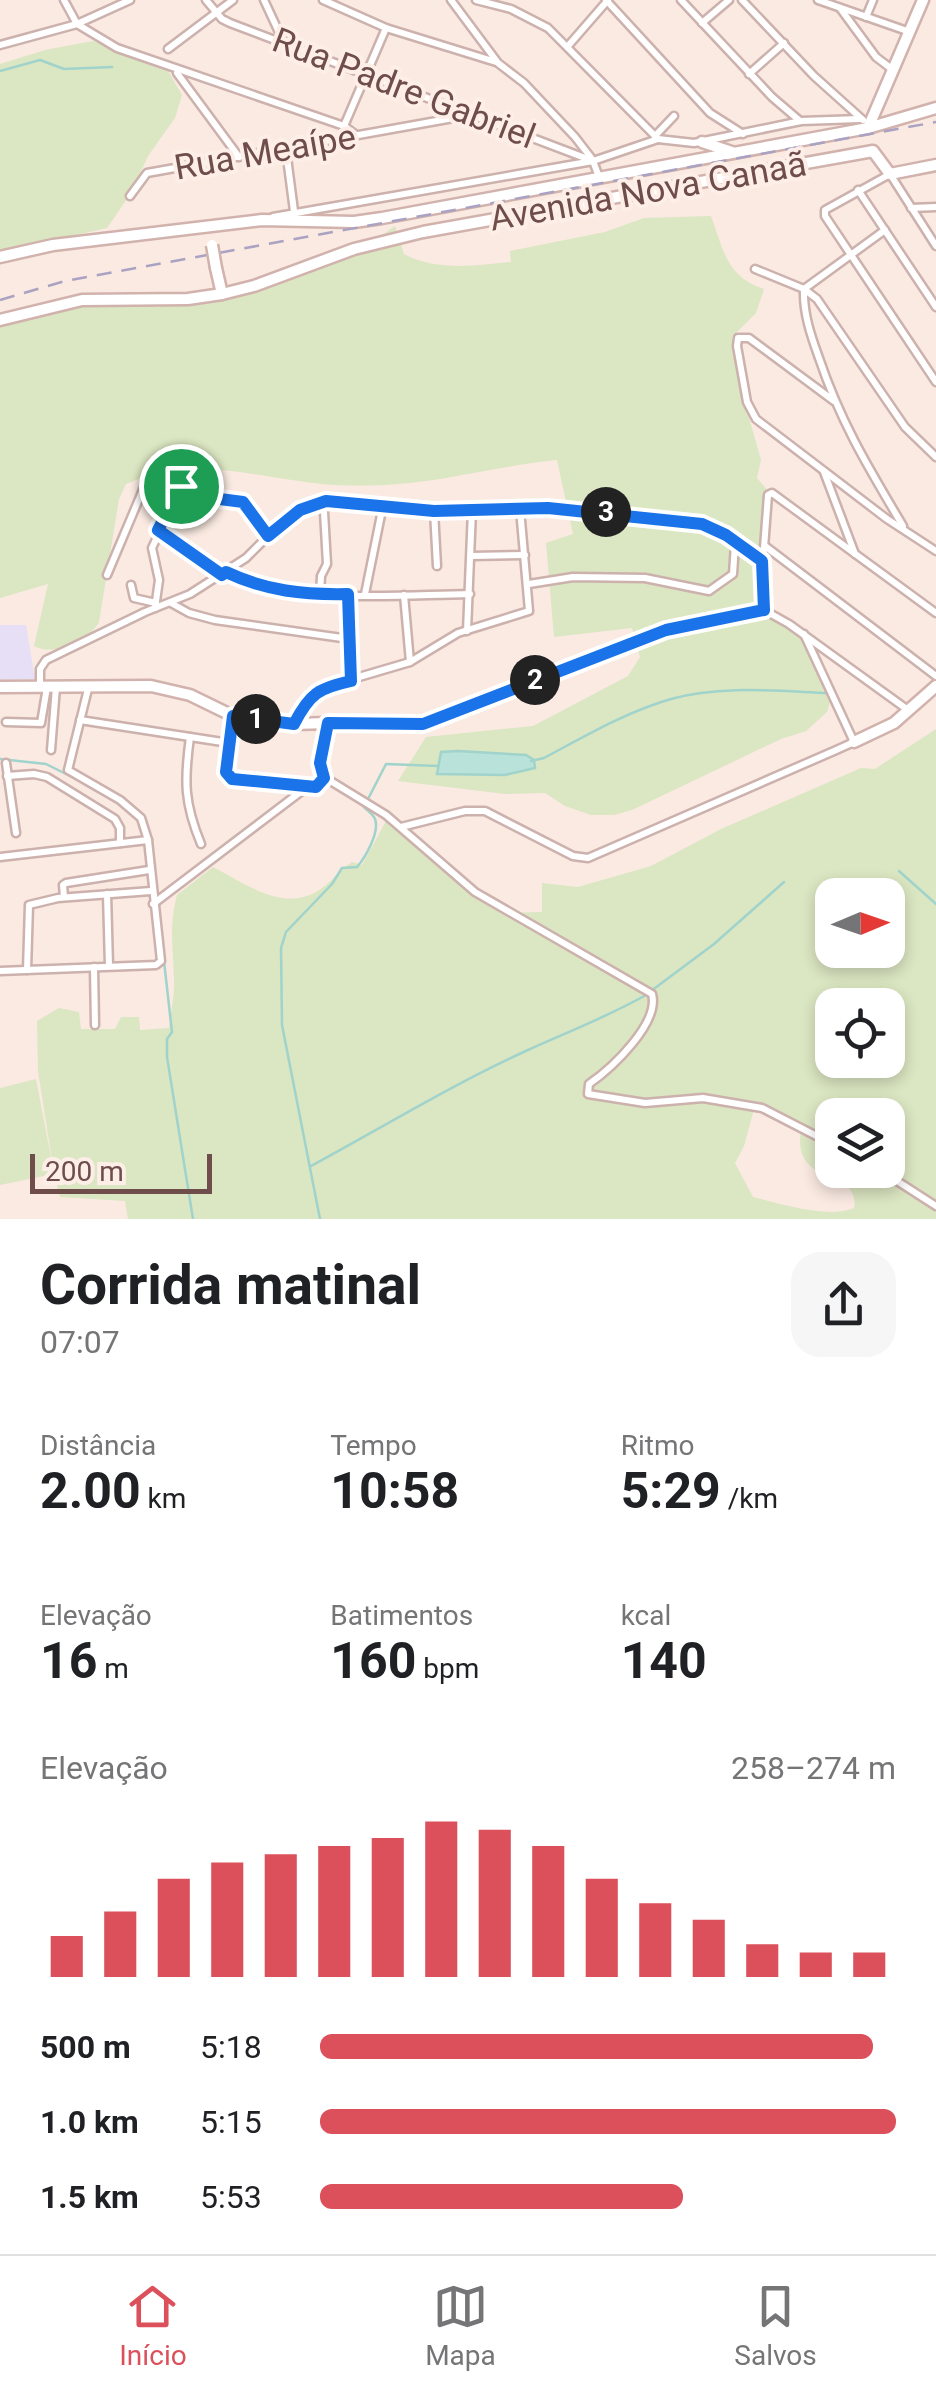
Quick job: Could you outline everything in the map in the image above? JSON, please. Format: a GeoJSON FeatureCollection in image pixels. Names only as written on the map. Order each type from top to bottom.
{"type":"FeatureCollection","features":[{"type":"Feature","properties":{"kind":"street"},"geometry":{"type":"LineString","coordinates":[[64,0],[77,24],[117,48],[344,126],[356,135]]}},
{"type":"Feature","properties":{"kind":"street"},"geometry":{"type":"LineString","coordinates":[[0,45],[77,24],[130,0]]}},
{"type":"Feature","properties":{"kind":"street"},"geometry":{"type":"LineString","coordinates":[[206,0],[216,14]]}},
{"type":"Feature","properties":{"kind":"street"},"geometry":{"type":"LineString","coordinates":[[168,48],[233,0]]}},
{"type":"Feature","properties":{"kind":"street"},"geometry":{"type":"LineString","coordinates":[[264,0],[284,43]]}},
{"type":"Feature","properties":{"kind":"street"},"geometry":{"type":"LineString","coordinates":[[323,0],[386,28],[498,63]]}},
{"type":"Feature","properties":{"kind":"street"},"geometry":{"type":"LineString","coordinates":[[451,0],[498,63],[575,137],[599,176]]}},
{"type":"Feature","properties":{"kind":"street"},"geometry":{"type":"LineString","coordinates":[[476,0],[530,17],[568,46],[657,137]]}},
{"type":"Feature","properties":{"kind":"street"},"geometry":{"type":"LineString","coordinates":[[568,46],[607,0],[710,113],[743,134]]}},
{"type":"Feature","properties":{"kind":"street"},"geometry":{"type":"LineString","coordinates":[[680,0],[749,74],[801,121]]}},
{"type":"Feature","properties":{"kind":"street"},"geometry":{"type":"LineString","coordinates":[[702,23],[729,0]]}},
{"type":"Feature","properties":{"kind":"street"},"geometry":{"type":"LineString","coordinates":[[742,0],[866,123]]}},
{"type":"Feature","properties":{"kind":"street"},"geometry":{"type":"LineString","coordinates":[[818,0],[910,32]]}},
{"type":"Feature","properties":{"kind":"street"},"geometry":{"type":"LineString","coordinates":[[866,16],[872,0]]}},
{"type":"Feature","properties":{"kind":"street"},"geometry":{"type":"LineString","coordinates":[[866,123],[894,70],[922,0]]}},
{"type":"Feature","properties":{"kind":"street"},"geometry":{"type":"LineString","coordinates":[[840,8],[876,57],[894,70]]}},
{"type":"Feature","properties":{"kind":"street","name":"Rua Padre Gabriel"},"geometry":{"type":"LineString","coordinates":[[216,14],[363,76],[593,161]]}},
{"type":"Feature","properties":{"kind":"street"},"geometry":{"type":"LineString","coordinates":[[344,126],[386,28]]}},
{"type":"Feature","properties":{"kind":"street"},"geometry":{"type":"LineString","coordinates":[[749,74],[784,43]]}},
{"type":"Feature","properties":{"kind":"street"},"geometry":{"type":"LineString","coordinates":[[175,70],[239,156]]}},
{"type":"Feature","properties":{"kind":"street"},"geometry":{"type":"LineString","coordinates":[[262,220],[354,222],[733,152],[936,108]]}},
{"type":"Feature","properties":{"kind":"street","name":"Rua Meaípe"},"geometry":{"type":"LineString","coordinates":[[130,196],[147,173],[471,115]]}},
{"type":"Feature","properties":{"kind":"street"},"geometry":{"type":"LineString","coordinates":[[657,137],[674,116]]}},
{"type":"Feature","properties":{"kind":"street"},"geometry":{"type":"LineString","coordinates":[[698,142],[801,121],[866,123]]}},
{"type":"Feature","properties":{"kind":"street"},"geometry":{"type":"LineString","coordinates":[[0,256],[53,245],[262,220],[294,211],[593,161],[657,137],[698,142],[733,152]]}},
{"type":"Feature","properties":{"kind":"street"},"geometry":{"type":"LineString","coordinates":[[698,142],[698,158]]}},
{"type":"Feature","properties":{"kind":"street"},"geometry":{"type":"LineString","coordinates":[[286,150],[294,211]]}},
{"type":"Feature","properties":{"kind":"street","name":"Avenida Nova Canaã"},"geometry":{"type":"LineString","coordinates":[[0,320],[82,300],[188,299],[222,294],[354,250],[423,232],[873,151],[890,174]]}},
{"type":"Feature","properties":{"kind":"street"},"geometry":{"type":"LineString","coordinates":[[936,165],[890,174],[827,207],[826,216],[936,382]]}},
{"type":"Feature","properties":{"kind":"street"},"geometry":{"type":"LineString","coordinates":[[890,174],[936,246]]}},
{"type":"Feature","properties":{"kind":"street"},"geometry":{"type":"LineString","coordinates":[[858,190],[936,307]]}},
{"type":"Feature","properties":{"kind":"street"},"geometry":{"type":"LineString","coordinates":[[910,208],[936,207]]}},
{"type":"Feature","properties":{"kind":"street"},"geometry":{"type":"LineString","coordinates":[[212,228],[222,294]]}},
{"type":"Feature","properties":{"kind":"street"},"geometry":{"type":"LineString","coordinates":[[804,289],[885,230]]}},
{"type":"Feature","properties":{"kind":"street"},"geometry":{"type":"LineString","coordinates":[[755,270],[804,289],[836,323],[904,427],[936,457]]}},
{"type":"Feature","properties":{"kind":"street"},"geometry":{"type":"LineString","coordinates":[[804,289],[804,308],[846,430],[904,527]]}},
{"type":"Feature","properties":{"kind":"street"},"geometry":{"type":"LineString","coordinates":[[834,401],[749,338],[738,338],[736,346],[747,402],[756,419],[936,551]]}},
{"type":"Feature","properties":{"kind":"street"},"geometry":{"type":"LineString","coordinates":[[824,471],[856,554]]}},
{"type":"Feature","properties":{"kind":"street"},"geometry":{"type":"LineString","coordinates":[[107,575],[148,474],[156,473],[212,498],[243,502],[268,536]]}},
{"type":"Feature","properties":{"kind":"street"},"geometry":{"type":"LineString","coordinates":[[155,606],[159,580],[152,548],[181,486]]}},
{"type":"Feature","properties":{"kind":"street"},"geometry":{"type":"LineString","coordinates":[[764,610],[762,561],[768,498],[772,493],[936,613]]}},
{"type":"Feature","properties":{"kind":"street"},"geometry":{"type":"LineString","coordinates":[[51,750],[48,686],[40,669],[46,660],[155,606],[172,603],[224,574],[289,518],[314,504],[341,501],[434,511],[600,512],[693,522],[715,530],[762,561]]}},
{"type":"Feature","properties":{"kind":"street"},"geometry":{"type":"LineString","coordinates":[[365,594],[383,506]]}},
{"type":"Feature","properties":{"kind":"street"},"geometry":{"type":"LineString","coordinates":[[294,724],[303,706],[320,689],[410,662],[467,631],[526,613],[531,608],[520,509]]}},
{"type":"Feature","properties":{"kind":"street"},"geometry":{"type":"LineString","coordinates":[[467,631],[472,510]]}},
{"type":"Feature","properties":{"kind":"street"},"geometry":{"type":"LineString","coordinates":[[434,511],[437,566]]}},
{"type":"Feature","properties":{"kind":"street"},"geometry":{"type":"LineString","coordinates":[[320,594],[321,576],[327,564],[324,512]]}},
{"type":"Feature","properties":{"kind":"street"},"geometry":{"type":"LineString","coordinates":[[158,530],[224,574],[264,588],[320,594],[470,594]]}},
{"type":"Feature","properties":{"kind":"street"},"geometry":{"type":"LineString","coordinates":[[528,584],[573,577],[645,578],[708,591],[732,574],[736,542]]}},
{"type":"Feature","properties":{"kind":"street"},"geometry":{"type":"LineString","coordinates":[[764,545],[936,676]]}},
{"type":"Feature","properties":{"kind":"street"},"geometry":{"type":"LineString","coordinates":[[471,556],[525,555]]}},
{"type":"Feature","properties":{"kind":"street"},"geometry":{"type":"LineString","coordinates":[[131,585],[134,598],[155,606]]}},
{"type":"Feature","properties":{"kind":"street"},"geometry":{"type":"LineString","coordinates":[[348,594],[351,681]]}},
{"type":"Feature","properties":{"kind":"street"},"geometry":{"type":"LineString","coordinates":[[404,595],[410,662]]}},
{"type":"Feature","properties":{"kind":"street"},"geometry":{"type":"LineString","coordinates":[[172,603],[215,620],[349,638]]}},
{"type":"Feature","properties":{"kind":"street"},"geometry":{"type":"LineString","coordinates":[[0,687],[128,684],[171,690],[233,716],[294,724],[423,724],[666,630],[764,610],[804,634],[908,710]]}},
{"type":"Feature","properties":{"kind":"street"},"geometry":{"type":"LineString","coordinates":[[804,634],[854,742]]}},
{"type":"Feature","properties":{"kind":"street"},"geometry":{"type":"LineString","coordinates":[[0,971],[156,964],[160,957],[148,840],[142,818],[68,770],[88,685]]}},
{"type":"Feature","properties":{"kind":"street"},"geometry":{"type":"LineString","coordinates":[[6,722],[41,723],[48,686]]}},
{"type":"Feature","properties":{"kind":"street"},"geometry":{"type":"LineString","coordinates":[[401,826],[465,811],[484,812],[573,856],[588,858],[894,723],[936,686]]}},
{"type":"Feature","properties":{"kind":"street"},"geometry":{"type":"LineString","coordinates":[[233,716],[226,772],[230,778],[307,787],[320,785],[324,778]]}},
{"type":"Feature","properties":{"kind":"street"},"geometry":{"type":"LineString","coordinates":[[80,720],[229,743]]}},
{"type":"Feature","properties":{"kind":"street"},"geometry":{"type":"LineString","coordinates":[[328,723],[320,763],[324,778],[401,826],[476,892],[652,994],[652,1014],[618,1062],[589,1084],[588,1094],[637,1102],[703,1098],[762,1108],[815,1135]]}},
{"type":"Feature","properties":{"kind":"street"},"geometry":{"type":"LineString","coordinates":[[190,738],[185,796],[201,844]]}},
{"type":"Feature","properties":{"kind":"street"},"geometry":{"type":"LineString","coordinates":[[6,762],[4,793],[16,832]]}},
{"type":"Feature","properties":{"kind":"street"},"geometry":{"type":"LineString","coordinates":[[8,776],[47,777],[115,819],[120,828],[120,843]]}},
{"type":"Feature","properties":{"kind":"street"},"geometry":{"type":"LineString","coordinates":[[153,904],[307,787]]}},
{"type":"Feature","properties":{"kind":"street"},"geometry":{"type":"LineString","coordinates":[[0,857],[148,840]]}},
{"type":"Feature","properties":{"kind":"street"},"geometry":{"type":"LineString","coordinates":[[64,898],[66,882],[149,870]]}},
{"type":"Feature","properties":{"kind":"street"},"geometry":{"type":"LineString","coordinates":[[27,970],[28,905],[151,890]]}},
{"type":"Feature","properties":{"kind":"street"},"geometry":{"type":"LineString","coordinates":[[107,894],[109,966]]}},
{"type":"Feature","properties":{"kind":"street"},"geometry":{"type":"LineString","coordinates":[[94,967],[94,1025]]}},
{"type":"Feature","properties":{"kind":"street"},"geometry":{"type":"LineString","coordinates":[[905,1186],[936,1206]]}},
{"type":"Feature","properties":{"kind":"shaded area"},"geometry":{"type":"Polygon","coordinates":[[[0,625],[26,625],[35,679],[0,680],[0,625]]]}},
{"type":"Feature","properties":{"kind":"green space"},"geometry":{"type":"Polygon","coordinates":[[[93,41],[167,69],[182,95],[175,118],[107,228],[0,252],[0,64],[93,41]]]}},
{"type":"Feature","properties":{"kind":"green space"},"geometry":{"type":"Polygon","coordinates":[[[711,216],[728,261],[751,284],[764,289],[756,313],[732,337],[761,460],[757,478],[773,497],[767,599],[814,650],[833,693],[827,712],[806,731],[614,815],[591,815],[565,806],[545,793],[505,794],[398,781],[426,737],[533,726],[628,676],[640,657],[632,628],[554,637],[546,543],[573,534],[557,460],[379,485],[321,484],[223,470],[175,470],[151,475],[126,484],[119,499],[99,622],[87,635],[61,648],[34,646],[48,584],[0,598],[0,317],[46,305],[157,304],[236,298],[363,249],[395,226],[404,254],[429,263],[470,266],[511,262],[510,251],[605,232],[644,218],[711,216]],[[441,753],[438,774],[505,775],[535,768],[441,753]]]}},
{"type":"Feature","properties":{"kind":"green space"},"geometry":{"type":"Polygon","coordinates":[[[936,729],[936,1219],[128,1219],[125,1201],[60,1197],[54,1174],[0,1185],[0,1088],[36,1079],[54,1173],[38,1071],[37,1021],[59,1008],[79,1012],[81,1029],[115,1029],[121,1017],[139,1017],[140,1030],[169,1028],[174,984],[172,927],[177,895],[213,867],[275,897],[303,897],[321,889],[352,862],[362,865],[386,821],[507,913],[542,912],[542,883],[578,887],[651,866],[721,829],[861,768],[875,769],[936,729]]]}},
{"type":"Feature","properties":{"kind":"water"},"geometry":{"type":"Polygon","coordinates":[[[441,752],[526,755],[534,760],[535,768],[505,775],[437,774],[441,752]]]}},
{"type":"Feature","properties":{"kind":"waterway"},"geometry":{"type":"LineString","coordinates":[[0,71],[40,60],[64,69],[112,67]]}},
{"type":"Feature","properties":{"kind":"waterway"},"geometry":{"type":"LineString","coordinates":[[531,761],[671,699],[749,690],[827,693]]}},
{"type":"Feature","properties":{"kind":"waterway"},"geometry":{"type":"LineString","coordinates":[[0,759],[46,764],[92,787]]}},
{"type":"Feature","properties":{"kind":"waterway"},"geometry":{"type":"LineString","coordinates":[[368,799],[386,764],[438,766]]}},
{"type":"Feature","properties":{"kind":"waterway"},"geometry":{"type":"LineString","coordinates":[[320,1219],[282,1025],[281,948],[286,932],[332,884],[342,868],[357,867],[364,858],[376,824],[364,807]]}},
{"type":"Feature","properties":{"kind":"waterway"},"geometry":{"type":"LineString","coordinates":[[899,871],[936,904]]}},
{"type":"Feature","properties":{"kind":"waterway"},"geometry":{"type":"LineString","coordinates":[[651,991],[714,944],[784,882]]}},
{"type":"Feature","properties":{"kind":"waterway"},"geometry":{"type":"LineString","coordinates":[[159,917],[172,1032],[167,1039],[167,1057],[193,1219]]}},
{"type":"Feature","properties":{"kind":"waterway"},"geometry":{"type":"LineString","coordinates":[[311,1166],[473,1077],[646,995]]}},
{"type":"Feature","properties":{"kind":"railway"},"geometry":{"type":"LineString","coordinates":[[0,300],[65,281],[936,122]]}},
{"type":"Feature","properties":{"kind":"route"},"geometry":{"type":"LineString","coordinates":[[181,486],[204,496],[243,502],[268,536],[300,510],[326,501],[434,511],[548,508],[693,522],[726,535],[762,561],[764,610],[666,630],[423,724],[328,723],[320,763],[324,778],[316,787],[232,779],[226,772],[233,716],[294,724],[303,706],[320,689],[351,681],[348,594],[284,592],[251,584],[226,572],[222,575],[158,530],[181,486]]}}]}
